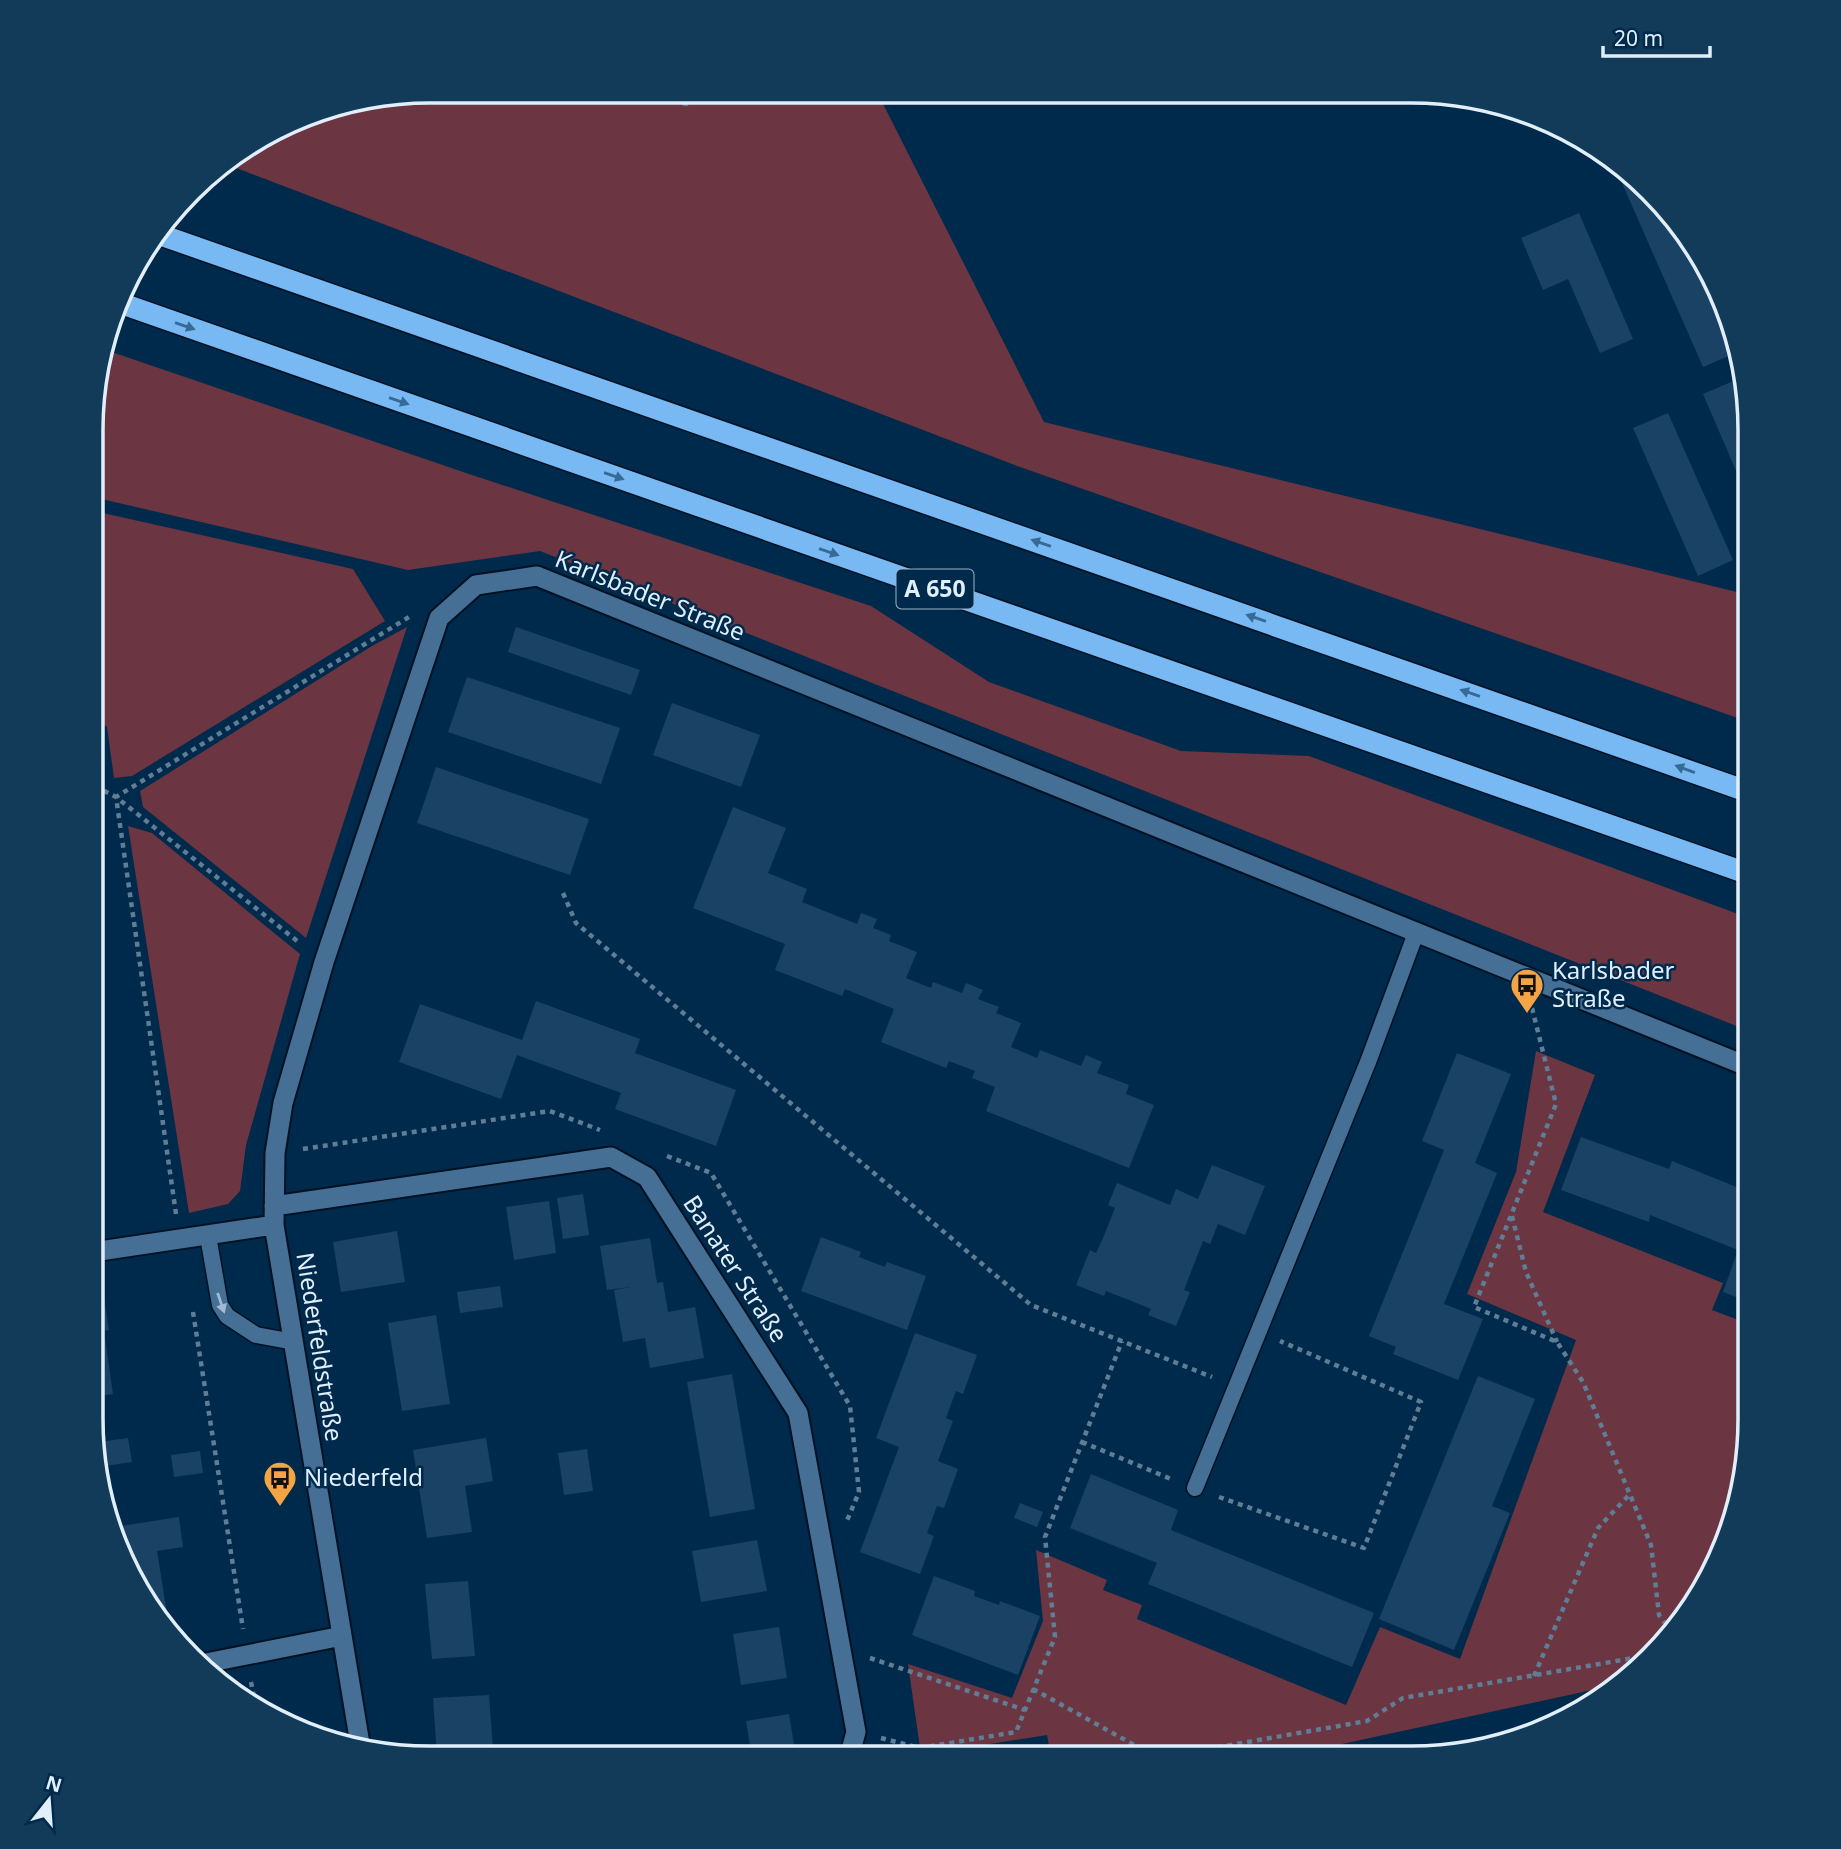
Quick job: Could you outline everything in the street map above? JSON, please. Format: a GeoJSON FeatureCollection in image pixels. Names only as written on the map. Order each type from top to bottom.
{"type":"FeatureCollection","features":[{"type":"Feature","properties":{"kind":"highway"},"geometry":{"type":"LineString","coordinates":[[167,237],[1738,788]]}},
{"type":"Feature","properties":{"kind":"highway","name":"A 650"},"geometry":{"type":"LineString","coordinates":[[128,306],[1738,870]]}},
{"type":"Feature","properties":{"kind":"street","name":"Karlsbader Straße"},"geometry":{"type":"LineString","coordinates":[[274,1216],[275,1153],[283,1103],[324,962],[439,618],[476,585],[537,576],[1738,1063]]}},
{"type":"Feature","properties":{"kind":"street","name":"Banater Straße"},"geometry":{"type":"LineString","coordinates":[[103,1251],[208,1236],[274,1216],[611,1157],[647,1177],[799,1413],[856,1732],[852,1746]]}},
{"type":"Feature","properties":{"kind":"street","name":"Niederfeldstraße"},"geometry":{"type":"LineString","coordinates":[[274,1216],[359,1738]]}},
{"type":"Feature","properties":{"kind":"street"},"geometry":{"type":"LineString","coordinates":[[211,1661],[342,1636]]}},
{"type":"Feature","properties":{"kind":"lane"},"geometry":{"type":"LineString","coordinates":[[1195,1488],[1363,1075],[1416,933]]}},
{"type":"Feature","properties":{"kind":"lane"},"geometry":{"type":"LineString","coordinates":[[208,1236],[220,1305],[227,1316],[256,1335],[294,1342]]}},
{"type":"Feature","properties":{"kind":"path"},"geometry":{"type":"LineString","coordinates":[[116,797],[409,617],[439,618]]}},
{"type":"Feature","properties":{"kind":"path"},"geometry":{"type":"LineString","coordinates":[[103,790],[116,797],[324,962]]}},
{"type":"Feature","properties":{"kind":"path"},"geometry":{"type":"LineString","coordinates":[[563,893],[576,923],[1031,1305],[1236,1387]]}},
{"type":"Feature","properties":{"kind":"path"},"geometry":{"type":"LineString","coordinates":[[1524,977],[1556,1104],[1474,1307],[1557,1342]]}},
{"type":"Feature","properties":{"kind":"path"},"geometry":{"type":"LineString","coordinates":[[275,1153],[550,1111],[612,1135]]}},
{"type":"Feature","properties":{"kind":"path"},"geometry":{"type":"LineString","coordinates":[[662,1154],[711,1173],[850,1406],[859,1492],[845,1526]]}},
{"type":"Feature","properties":{"kind":"path"},"geometry":{"type":"LineString","coordinates":[[1512,1215],[1526,1272],[1557,1342],[1583,1382],[1651,1545],[1659,1615],[1665,1624]]}},
{"type":"Feature","properties":{"kind":"path"},"geometry":{"type":"LineString","coordinates":[[1082,1442],[1195,1488],[1364,1548],[1421,1402],[1259,1331]]}},
{"type":"Feature","properties":{"kind":"path"},"geometry":{"type":"LineString","coordinates":[[932,1746],[1016,1732],[1055,1637],[1045,1537],[1122,1341]]}},
{"type":"Feature","properties":{"kind":"path"},"geometry":{"type":"LineString","coordinates":[[1534,1676],[1598,1528],[1630,1494]]}},
{"type":"Feature","properties":{"kind":"path"},"geometry":{"type":"LineString","coordinates":[[841,1648],[1025,1710]]}},
{"type":"Feature","properties":{"kind":"path"},"geometry":{"type":"LineString","coordinates":[[1224,1746],[1367,1721],[1403,1698],[1633,1658]]}},
{"type":"Feature","properties":{"kind":"path"},"geometry":{"type":"LineString","coordinates":[[1033,1689],[1136,1746]]}},
{"type":"Feature","properties":{"kind":"path"},"geometry":{"type":"LineString","coordinates":[[856,1732],[912,1746]]}},
{"type":"Feature","properties":{"kind":"shaded area"},"geometry":{"type":"Polygon","coordinates":[[[430,103],[883,103],[1044,422],[1738,592],[1738,718],[1020,467],[236,168],[267,147],[305,128],[346,114],[387,106],[430,103]]]}},
{"type":"Feature","properties":{"kind":"shaded area"},"geometry":{"type":"Polygon","coordinates":[[[113,352],[469,474],[871,606],[989,682],[1181,751],[1309,756],[1738,914],[1738,1027],[540,551],[408,570],[103,499],[104,409],[113,352]]]}},
{"type":"Feature","properties":{"kind":"shaded area"},"geometry":{"type":"Polygon","coordinates":[[[103,513],[353,569],[385,621],[132,776],[114,778],[107,727],[103,723],[103,513]]]}},
{"type":"Feature","properties":{"kind":"shaded area"},"geometry":{"type":"Polygon","coordinates":[[[407,627],[306,938],[143,807],[140,791],[372,646],[407,627]]]}},
{"type":"Feature","properties":{"kind":"shaded area"},"geometry":{"type":"Polygon","coordinates":[[[128,826],[152,833],[300,954],[246,1145],[240,1191],[228,1204],[189,1213],[128,826]]]}},
{"type":"Feature","properties":{"kind":"shaded area"},"geometry":{"type":"Polygon","coordinates":[[[1536,1051],[1595,1075],[1543,1212],[1723,1283],[1712,1310],[1738,1320],[1737,1440],[1727,1503],[1713,1544],[1694,1582],[1670,1618],[1642,1650],[1594,1690],[1333,1746],[1049,1746],[1047,1735],[978,1746],[920,1746],[908,1664],[1012,1698],[1043,1621],[1036,1550],[1107,1580],[1103,1590],[1142,1605],[1137,1619],[1346,1705],[1380,1627],[1460,1659],[1576,1340],[1467,1294],[1516,1172],[1536,1051]]]}},
{"type":"Feature","properties":{"kind":"building"},"geometry":{"type":"Polygon","coordinates":[[[1622,183],[1657,215],[1683,249],[1713,305],[1729,356],[1703,367],[1622,183]]]}},
{"type":"Feature","properties":{"kind":"building"},"geometry":{"type":"Polygon","coordinates":[[[1579,213],[1633,339],[1600,353],[1568,279],[1543,290],[1521,238],[1579,213]]]}},
{"type":"Feature","properties":{"kind":"building"},"geometry":{"type":"Polygon","coordinates":[[[1734,381],[1738,475],[1703,394],[1734,381]]]}},
{"type":"Feature","properties":{"kind":"building"},"geometry":{"type":"Polygon","coordinates":[[[1668,413],[1733,560],[1698,576],[1633,428],[1668,413]]]}},
{"type":"Feature","properties":{"kind":"building"},"geometry":{"type":"Polygon","coordinates":[[[516,627],[640,670],[631,695],[508,652],[516,627]]]}},
{"type":"Feature","properties":{"kind":"building"},"geometry":{"type":"Polygon","coordinates":[[[467,677],[620,728],[601,784],[448,732],[467,677]]]}},
{"type":"Feature","properties":{"kind":"building"},"geometry":{"type":"Polygon","coordinates":[[[672,703],[760,735],[741,787],[653,755],[672,703]]]}},
{"type":"Feature","properties":{"kind":"building"},"geometry":{"type":"Polygon","coordinates":[[[436,767],[589,819],[570,875],[417,823],[436,767]]]}},
{"type":"Feature","properties":{"kind":"building"},"geometry":{"type":"Polygon","coordinates":[[[733,807],[786,828],[768,873],[807,889],[802,902],[857,924],[861,913],[877,919],[873,928],[891,935],[889,941],[917,952],[906,978],[931,988],[933,982],[962,993],[966,983],[983,990],[978,999],[999,1007],[996,1013],[1021,1023],[1011,1047],[1037,1058],[1040,1050],[1081,1066],[1086,1055],[1102,1062],[1097,1073],[1129,1085],[1126,1094],[1154,1105],[1129,1168],[986,1111],[995,1087],[972,1078],[975,1071],[949,1061],[946,1068],[881,1042],[894,1009],[845,989],[842,996],[775,970],[785,944],[693,908],[733,807]]]}},
{"type":"Feature","properties":{"kind":"building"},"geometry":{"type":"Polygon","coordinates":[[[536,1001],[640,1039],[635,1053],[736,1090],[716,1146],[615,1109],[621,1093],[517,1055],[501,1099],[399,1062],[420,1004],[522,1040],[536,1001]]]}},
{"type":"Feature","properties":{"kind":"building"},"geometry":{"type":"Polygon","coordinates":[[[1457,1053],[1511,1074],[1475,1163],[1497,1173],[1444,1304],[1483,1319],[1458,1380],[1393,1354],[1396,1347],[1369,1336],[1444,1150],[1422,1141],[1457,1053]]]}},
{"type":"Feature","properties":{"kind":"building"},"geometry":{"type":"Polygon","coordinates":[[[1581,1137],[1669,1169],[1672,1161],[1738,1188],[1738,1250],[1650,1215],[1649,1222],[1561,1190],[1581,1137]]]}},
{"type":"Feature","properties":{"kind":"building"},"geometry":{"type":"Polygon","coordinates":[[[1212,1165],[1265,1186],[1245,1235],[1218,1224],[1210,1244],[1203,1241],[1184,1290],[1190,1292],[1176,1326],[1148,1315],[1151,1309],[1106,1291],[1104,1296],[1076,1285],[1090,1250],[1096,1253],[1103,1238],[1115,1208],[1108,1205],[1117,1183],[1170,1205],[1176,1189],[1198,1199],[1212,1165]]]}},
{"type":"Feature","properties":{"kind":"building"},"geometry":{"type":"Polygon","coordinates":[[[583,1194],[589,1235],[563,1239],[557,1198],[583,1194]]]}},
{"type":"Feature","properties":{"kind":"building"},"geometry":{"type":"Polygon","coordinates":[[[549,1201],[556,1253],[514,1260],[506,1207],[549,1201]]]}},
{"type":"Feature","properties":{"kind":"building"},"geometry":{"type":"Polygon","coordinates":[[[397,1231],[405,1282],[341,1292],[333,1242],[397,1231]]]}},
{"type":"Feature","properties":{"kind":"building"},"geometry":{"type":"Polygon","coordinates":[[[821,1237],[861,1252],[859,1257],[885,1267],[887,1262],[926,1276],[907,1330],[801,1291],[821,1237]]]}},
{"type":"Feature","properties":{"kind":"building"},"geometry":{"type":"Polygon","coordinates":[[[650,1238],[657,1283],[663,1282],[668,1312],[695,1307],[704,1358],[650,1368],[645,1338],[623,1342],[614,1290],[631,1287],[607,1290],[600,1246],[650,1238]]]}},
{"type":"Feature","properties":{"kind":"building"},"geometry":{"type":"Polygon","coordinates":[[[1738,1250],[1738,1298],[1723,1292],[1738,1250]]]}},
{"type":"Feature","properties":{"kind":"building"},"geometry":{"type":"Polygon","coordinates":[[[500,1286],[503,1307],[460,1313],[457,1292],[500,1286]]]}},
{"type":"Feature","properties":{"kind":"building"},"geometry":{"type":"Polygon","coordinates":[[[103,1291],[109,1330],[104,1331],[113,1394],[103,1395],[103,1291]]]}},
{"type":"Feature","properties":{"kind":"building"},"geometry":{"type":"Polygon","coordinates":[[[436,1315],[450,1404],[402,1411],[388,1323],[436,1315]]]}},
{"type":"Feature","properties":{"kind":"building"},"geometry":{"type":"Polygon","coordinates":[[[915,1333],[977,1355],[963,1394],[956,1391],[946,1418],[953,1421],[938,1461],[958,1469],[944,1508],[937,1506],[927,1533],[934,1536],[920,1574],[860,1552],[899,1447],[876,1438],[915,1333]]]}},
{"type":"Feature","properties":{"kind":"building"},"geometry":{"type":"Polygon","coordinates":[[[732,1374],[755,1509],[710,1517],[687,1382],[732,1374]]]}},
{"type":"Feature","properties":{"kind":"building"},"geometry":{"type":"Polygon","coordinates":[[[1478,1376],[1535,1399],[1492,1506],[1510,1513],[1454,1650],[1379,1619],[1478,1376]]]}},
{"type":"Feature","properties":{"kind":"building"},"geometry":{"type":"Polygon","coordinates":[[[128,1438],[132,1462],[107,1466],[104,1441],[128,1438]]]}},
{"type":"Feature","properties":{"kind":"building"},"geometry":{"type":"Polygon","coordinates":[[[486,1438],[493,1481],[465,1486],[472,1532],[427,1538],[413,1450],[486,1438]]]}},
{"type":"Feature","properties":{"kind":"building"},"geometry":{"type":"Polygon","coordinates":[[[587,1449],[593,1491],[564,1495],[558,1453],[587,1449]]]}},
{"type":"Feature","properties":{"kind":"building"},"geometry":{"type":"Polygon","coordinates":[[[200,1451],[203,1473],[174,1477],[171,1455],[200,1451]]]}},
{"type":"Feature","properties":{"kind":"building"},"geometry":{"type":"Polygon","coordinates":[[[1091,1474],[1178,1510],[1171,1530],[1374,1613],[1352,1667],[1148,1584],[1157,1563],[1070,1528],[1091,1474]]]}},
{"type":"Feature","properties":{"kind":"building"},"geometry":{"type":"Polygon","coordinates":[[[1020,1503],[1043,1512],[1037,1527],[1014,1518],[1020,1503]]]}},
{"type":"Feature","properties":{"kind":"building"},"geometry":{"type":"Polygon","coordinates":[[[179,1517],[183,1547],[157,1551],[167,1612],[137,1563],[122,1526],[179,1517]]]}},
{"type":"Feature","properties":{"kind":"building"},"geometry":{"type":"Polygon","coordinates":[[[757,1540],[767,1591],[701,1602],[692,1551],[757,1540]]]}},
{"type":"Feature","properties":{"kind":"building"},"geometry":{"type":"Polygon","coordinates":[[[934,1576],[975,1591],[974,1596],[999,1605],[1000,1601],[1040,1616],[1018,1675],[912,1635],[934,1576]]]}},
{"type":"Feature","properties":{"kind":"building"},"geometry":{"type":"Polygon","coordinates":[[[468,1581],[475,1656],[432,1659],[425,1584],[468,1581]]]}},
{"type":"Feature","properties":{"kind":"building"},"geometry":{"type":"Polygon","coordinates":[[[779,1627],[787,1678],[741,1685],[733,1634],[779,1627]]]}},
{"type":"Feature","properties":{"kind":"building"},"geometry":{"type":"Polygon","coordinates":[[[489,1695],[493,1746],[436,1746],[433,1698],[489,1695]]]}},
{"type":"Feature","properties":{"kind":"building"},"geometry":{"type":"Polygon","coordinates":[[[789,1714],[794,1746],[750,1746],[746,1721],[789,1714]]]}},
{"type":"Feature","properties":{"kind":"place","name":"Karlsbader Straße"},"geometry":{"type":"Point","coordinates":[1527,1015]}},
{"type":"Feature","properties":{"kind":"place","name":"Niederfeld"},"geometry":{"type":"Point","coordinates":[280,1508]}}]}
